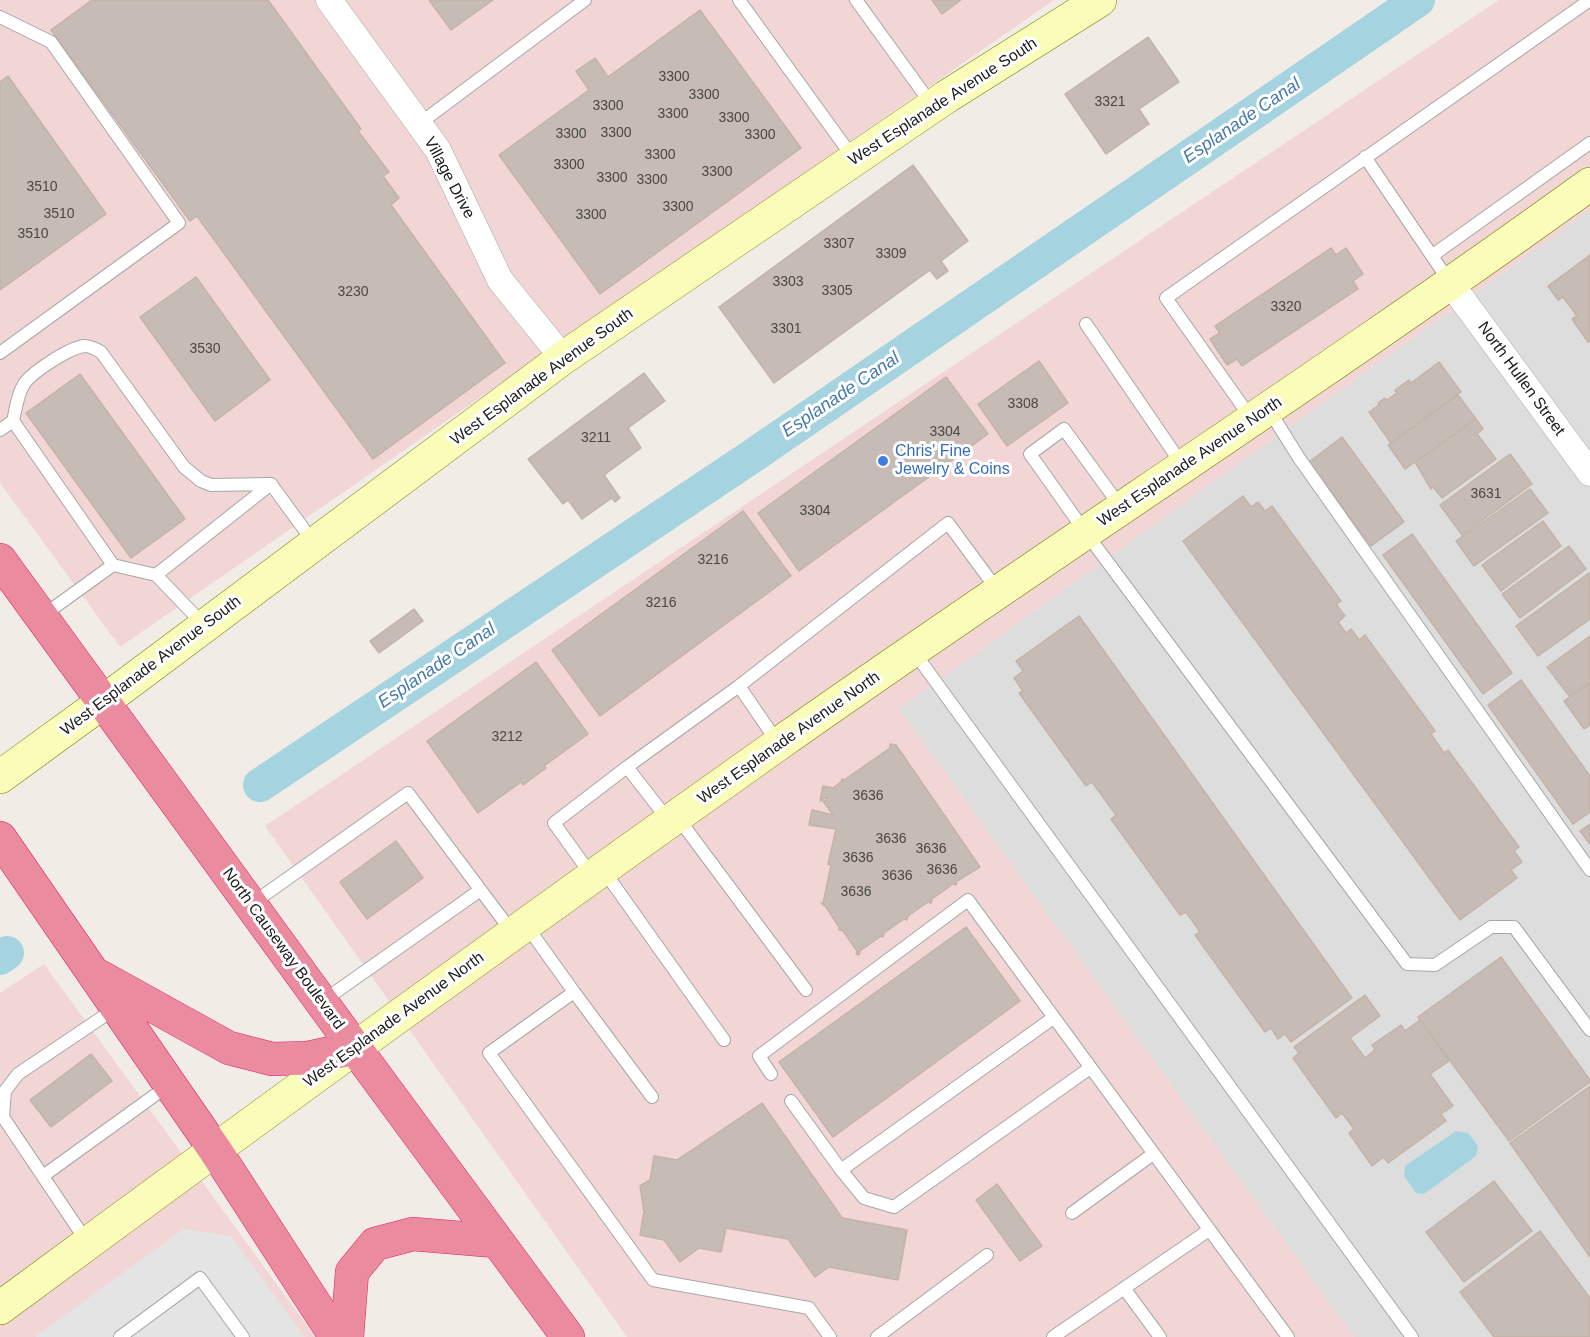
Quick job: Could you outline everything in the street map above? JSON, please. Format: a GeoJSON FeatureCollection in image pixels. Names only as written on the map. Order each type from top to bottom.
{"type":"FeatureCollection","features":[{"type":"Feature","properties":{"kind":"highway","name":"North Causeway Boulevard"},"geometry":{"type":"LineString","coordinates":[[0,560],[568,1337]]}},
{"type":"Feature","properties":{"kind":"highway"},"geometry":{"type":"LineString","coordinates":[[0,838],[215,1150],[336,1337]]}},
{"type":"Feature","properties":{"kind":"highway"},"geometry":{"type":"LineString","coordinates":[[92,972],[229,1048],[272,1059],[308,1058],[355,1048]]}},
{"type":"Feature","properties":{"kind":"highway"},"geometry":{"type":"LineString","coordinates":[[348,1337],[352,1272],[375,1244],[413,1234],[496,1240]]}},
{"type":"Feature","properties":{"kind":"main road","name":"West Esplanade Avenue South"},"geometry":{"type":"LineString","coordinates":[[0,777],[563,358],[933,106],[1100,0]]}},
{"type":"Feature","properties":{"kind":"main road","name":"West Esplanade Avenue North"},"geometry":{"type":"LineString","coordinates":[[0,1308],[355,1048],[779,744],[998,591],[1451,284],[1590,184]]}},
{"type":"Feature","properties":{"kind":"street","name":"Village Drive"},"geometry":{"type":"LineString","coordinates":[[330,0],[438,150],[500,280],[563,358]]}},
{"type":"Feature","properties":{"kind":"street","name":"North Hullen Street"},"geometry":{"type":"LineString","coordinates":[[1451,284],[1590,473]]}},
{"type":"Feature","properties":{"kind":"lane"},"geometry":{"type":"LineString","coordinates":[[419,124],[585,0]]}},
{"type":"Feature","properties":{"kind":"lane"},"geometry":{"type":"LineString","coordinates":[[739,0],[855,160]]}},
{"type":"Feature","properties":{"kind":"lane"},"geometry":{"type":"LineString","coordinates":[[856,0],[933,106]]}},
{"type":"Feature","properties":{"kind":"lane"},"geometry":{"type":"LineString","coordinates":[[1590,0],[1166,298],[1260,414],[1299,458],[1590,870]]}},
{"type":"Feature","properties":{"kind":"lane"},"geometry":{"type":"LineString","coordinates":[[0,17],[51,42],[179,223],[0,352]]}},
{"type":"Feature","properties":{"kind":"lane"},"geometry":{"type":"LineString","coordinates":[[1433,255],[1590,143]]}},
{"type":"Feature","properties":{"kind":"lane"},"geometry":{"type":"LineString","coordinates":[[1365,157],[1451,284]]}},
{"type":"Feature","properties":{"kind":"lane"},"geometry":{"type":"LineString","coordinates":[[1086,324],[1184,467]]}},
{"type":"Feature","properties":{"kind":"lane"},"geometry":{"type":"LineString","coordinates":[[0,430],[13,421],[24,383],[71,349],[87,346],[101,352],[184,468],[201,481],[211,485],[271,484]]}},
{"type":"Feature","properties":{"kind":"lane"},"geometry":{"type":"LineString","coordinates":[[13,421],[113,565],[156,575],[204,626]]}},
{"type":"Feature","properties":{"kind":"lane"},"geometry":{"type":"LineString","coordinates":[[1122,508],[1064,429],[1030,454],[1086,533],[1407,964],[1435,965],[1491,927],[1514,927],[1590,1030]]}},
{"type":"Feature","properties":{"kind":"lane"},"geometry":{"type":"LineString","coordinates":[[271,484],[314,544]]}},
{"type":"Feature","properties":{"kind":"lane"},"geometry":{"type":"LineString","coordinates":[[156,575],[271,484]]}},
{"type":"Feature","properties":{"kind":"lane"},"geometry":{"type":"LineString","coordinates":[[724,1040],[598,874],[554,823],[627,766],[739,686],[948,523],[998,591]]}},
{"type":"Feature","properties":{"kind":"lane"},"geometry":{"type":"LineString","coordinates":[[41,617],[113,565]]}},
{"type":"Feature","properties":{"kind":"lane"},"geometry":{"type":"LineString","coordinates":[[914,651],[1412,1337]]}},
{"type":"Feature","properties":{"kind":"lane"},"geometry":{"type":"LineString","coordinates":[[739,686],[779,744]]}},
{"type":"Feature","properties":{"kind":"lane"},"geometry":{"type":"LineString","coordinates":[[627,766],[674,819],[806,990]]}},
{"type":"Feature","properties":{"kind":"lane"},"geometry":{"type":"LineString","coordinates":[[252,904],[408,793],[479,891],[520,930],[574,992],[652,1097]]}},
{"type":"Feature","properties":{"kind":"lane"},"geometry":{"type":"LineString","coordinates":[[321,1002],[479,891]]}},
{"type":"Feature","properties":{"kind":"lane"},"geometry":{"type":"LineString","coordinates":[[771,1074],[759,1056],[968,900],[1288,1337]]}},
{"type":"Feature","properties":{"kind":"lane"},"geometry":{"type":"LineString","coordinates":[[574,992],[489,1053],[653,1280],[809,1308],[830,1337]]}},
{"type":"Feature","properties":{"kind":"lane"},"geometry":{"type":"LineString","coordinates":[[88,1243],[3,1117],[5,1091],[18,1074],[117,1007]]}},
{"type":"Feature","properties":{"kind":"lane"},"geometry":{"type":"LineString","coordinates":[[841,1170],[1053,1018]]}},
{"type":"Feature","properties":{"kind":"lane"},"geometry":{"type":"LineString","coordinates":[[791,1101],[864,1198],[894,1207],[1090,1068]]}},
{"type":"Feature","properties":{"kind":"lane"},"geometry":{"type":"LineString","coordinates":[[44,1176],[170,1084]]}},
{"type":"Feature","properties":{"kind":"lane"},"geometry":{"type":"LineString","coordinates":[[1072,1213],[1153,1154]]}},
{"type":"Feature","properties":{"kind":"lane"},"geometry":{"type":"LineString","coordinates":[[1053,1337],[1209,1230]]}},
{"type":"Feature","properties":{"kind":"lane"},"geometry":{"type":"LineString","coordinates":[[877,1337],[987,1255]]}},
{"type":"Feature","properties":{"kind":"lane"},"geometry":{"type":"LineString","coordinates":[[120,1337],[200,1278],[243,1337]]}},
{"type":"Feature","properties":{"kind":"lane"},"geometry":{"type":"LineString","coordinates":[[1124,1288],[1160,1337]]}},
{"type":"Feature","properties":{"kind":"shaded area"},"geometry":{"type":"Polygon","coordinates":[[[0,0],[1054,0],[120,647],[0,483],[0,0]]]}},
{"type":"Feature","properties":{"kind":"shaded area"},"geometry":{"type":"Polygon","coordinates":[[[1499,0],[1590,0],[1590,210],[899,709],[1354,1337],[627,1337],[265,826],[1499,0]]]}},
{"type":"Feature","properties":{"kind":"shaded area"},"geometry":{"type":"Polygon","coordinates":[[[1590,210],[1590,1337],[1354,1337],[899,709],[1590,210]]]}},
{"type":"Feature","properties":{"kind":"shaded area"},"geometry":{"type":"Polygon","coordinates":[[[44,964],[315,1337],[0,1337],[0,993],[44,964]]]}},
{"type":"Feature","properties":{"kind":"shaded area"},"geometry":{"type":"Polygon","coordinates":[[[183,1229],[231,1236],[305,1337],[35,1337],[183,1229]]]}},
{"type":"Feature","properties":{"kind":"water"},"geometry":{"type":"Polygon","coordinates":[[[1456,1131],[1468,1133],[1478,1146],[1476,1156],[1424,1194],[1416,1193],[1404,1176],[1405,1166],[1456,1131]]]}},
{"type":"Feature","properties":{"kind":"building"},"geometry":{"type":"Polygon","coordinates":[[[92,0],[268,0],[361,129],[358,131],[389,172],[383,176],[399,198],[391,205],[505,363],[373,459],[197,216],[190,221],[51,30],[92,0]]]}},
{"type":"Feature","properties":{"kind":"building"},"geometry":{"type":"Polygon","coordinates":[[[429,0],[493,0],[451,30],[429,0]]]}},
{"type":"Feature","properties":{"kind":"building"},"geometry":{"type":"Polygon","coordinates":[[[932,0],[961,0],[942,14],[932,0]]]}},
{"type":"Feature","properties":{"kind":"building"},"geometry":{"type":"Polygon","coordinates":[[[700,10],[801,148],[600,294],[499,155],[589,90],[576,71],[595,58],[608,77],[700,10]]]}},
{"type":"Feature","properties":{"kind":"building"},"geometry":{"type":"Polygon","coordinates":[[[1148,37],[1179,82],[1139,109],[1149,124],[1106,154],[1065,94],[1148,37]]]}},
{"type":"Feature","properties":{"kind":"building"},"geometry":{"type":"Polygon","coordinates":[[[8,76],[106,214],[0,290],[0,82],[8,76]]]}},
{"type":"Feature","properties":{"kind":"building"},"geometry":{"type":"Polygon","coordinates":[[[913,165],[968,241],[941,261],[948,271],[937,279],[930,270],[774,383],[719,307],[913,165]]]}},
{"type":"Feature","properties":{"kind":"building"},"geometry":{"type":"Polygon","coordinates":[[[1331,248],[1336,255],[1346,248],[1363,274],[1353,281],[1358,289],[1242,366],[1237,359],[1227,365],[1210,339],[1220,333],[1215,326],[1331,248]]]}},
{"type":"Feature","properties":{"kind":"building"},"geometry":{"type":"Polygon","coordinates":[[[1590,255],[1590,341],[1588,342],[1572,319],[1577,316],[1563,297],[1558,300],[1548,286],[1590,255]]]}},
{"type":"Feature","properties":{"kind":"building"},"geometry":{"type":"Polygon","coordinates":[[[196,277],[270,380],[215,421],[140,317],[196,277]]]}},
{"type":"Feature","properties":{"kind":"building"},"geometry":{"type":"Polygon","coordinates":[[[1039,361],[1068,403],[1007,446],[978,404],[1039,361]]]}},
{"type":"Feature","properties":{"kind":"building"},"geometry":{"type":"Polygon","coordinates":[[[1439,362],[1461,392],[1391,443],[1369,412],[1385,398],[1387,400],[1397,393],[1395,390],[1409,380],[1411,383],[1439,362]]]}},
{"type":"Feature","properties":{"kind":"building"},"geometry":{"type":"Polygon","coordinates":[[[644,373],[665,401],[628,428],[641,448],[604,475],[620,498],[615,502],[612,498],[582,519],[568,500],[563,504],[528,459],[644,373]]]}},
{"type":"Feature","properties":{"kind":"building"},"geometry":{"type":"Polygon","coordinates":[[[80,374],[185,519],[131,558],[26,413],[80,374]]]}},
{"type":"Feature","properties":{"kind":"building"},"geometry":{"type":"Polygon","coordinates":[[[946,377],[988,434],[799,571],[758,513],[946,377]]]}},
{"type":"Feature","properties":{"kind":"building"},"geometry":{"type":"Polygon","coordinates":[[[1458,395],[1476,419],[1405,469],[1388,445],[1458,395]]]}},
{"type":"Feature","properties":{"kind":"building"},"geometry":{"type":"Polygon","coordinates":[[[1476,419],[1483,429],[1477,434],[1496,459],[1442,498],[1433,487],[1431,489],[1415,462],[1476,419]]]}},
{"type":"Feature","properties":{"kind":"building"},"geometry":{"type":"Polygon","coordinates":[[[1342,437],[1404,522],[1371,546],[1309,462],[1342,437]]]}},
{"type":"Feature","properties":{"kind":"building"},"geometry":{"type":"Polygon","coordinates":[[[1510,454],[1532,484],[1462,535],[1440,505],[1510,454]]]}},
{"type":"Feature","properties":{"kind":"building"},"geometry":{"type":"Polygon","coordinates":[[[1530,489],[1548,513],[1474,566],[1456,541],[1530,489]]]}},
{"type":"Feature","properties":{"kind":"building"},"geometry":{"type":"Polygon","coordinates":[[[1243,496],[1251,507],[1258,502],[1265,511],[1272,506],[1341,601],[1336,604],[1345,616],[1338,622],[1346,633],[1351,629],[1359,640],[1365,635],[1435,731],[1431,734],[1444,753],[1448,750],[1519,847],[1514,851],[1522,862],[1511,870],[1517,878],[1460,920],[1183,541],[1243,496]]]}},
{"type":"Feature","properties":{"kind":"building"},"geometry":{"type":"Polygon","coordinates":[[[743,511],[791,576],[600,716],[552,650],[743,511]]]}},
{"type":"Feature","properties":{"kind":"building"},"geometry":{"type":"Polygon","coordinates":[[[1543,521],[1561,546],[1501,591],[1482,565],[1543,521]]]}},
{"type":"Feature","properties":{"kind":"building"},"geometry":{"type":"Polygon","coordinates":[[[1412,534],[1512,673],[1483,694],[1383,555],[1412,534]]]}},
{"type":"Feature","properties":{"kind":"building"},"geometry":{"type":"Polygon","coordinates":[[[1569,546],[1586,569],[1520,618],[1502,594],[1569,546]]]}},
{"type":"Feature","properties":{"kind":"building"},"geometry":{"type":"Polygon","coordinates":[[[1589,573],[1590,619],[1538,656],[1516,626],[1589,573]]]}},
{"type":"Feature","properties":{"kind":"building"},"geometry":{"type":"Polygon","coordinates":[[[414,609],[423,621],[379,653],[370,641],[414,609]]]}},
{"type":"Feature","properties":{"kind":"building"},"geometry":{"type":"Polygon","coordinates":[[[1079,616],[1352,998],[1291,1042],[1285,1034],[1278,1039],[1271,1028],[1265,1032],[1195,935],[1200,932],[1186,912],[1180,915],[1111,819],[1116,815],[1092,782],[1086,786],[1019,693],[1023,691],[1014,678],[1023,671],[1016,661],[1079,616]]]}},
{"type":"Feature","properties":{"kind":"building"},"geometry":{"type":"Polygon","coordinates":[[[1590,636],[1590,682],[1570,697],[1547,667],[1590,636]]]}},
{"type":"Feature","properties":{"kind":"building"},"geometry":{"type":"Polygon","coordinates":[[[536,662],[588,734],[544,766],[546,768],[523,785],[521,782],[478,813],[427,741],[536,662]]]}},
{"type":"Feature","properties":{"kind":"building"},"geometry":{"type":"Polygon","coordinates":[[[1521,680],[1590,776],[1590,812],[1573,824],[1488,705],[1521,680]]]}},
{"type":"Feature","properties":{"kind":"building"},"geometry":{"type":"Polygon","coordinates":[[[1590,683],[1590,725],[1584,729],[1564,701],[1590,683]]]}},
{"type":"Feature","properties":{"kind":"building"},"geometry":{"type":"Polygon","coordinates":[[[890,744],[896,745],[980,867],[932,899],[931,903],[928,902],[908,916],[907,920],[904,919],[884,933],[883,937],[881,936],[860,951],[859,955],[856,954],[857,951],[821,903],[823,904],[831,865],[828,864],[836,829],[809,825],[812,810],[833,815],[823,801],[826,801],[827,797],[820,801],[823,786],[833,788],[842,779],[844,780],[890,748],[890,744]]]}},
{"type":"Feature","properties":{"kind":"building"},"geometry":{"type":"Polygon","coordinates":[[[1590,824],[1590,844],[1580,831],[1590,824]]]}},
{"type":"Feature","properties":{"kind":"building"},"geometry":{"type":"Polygon","coordinates":[[[396,841],[423,878],[367,919],[340,882],[396,841]]]}},
{"type":"Feature","properties":{"kind":"building"},"geometry":{"type":"Polygon","coordinates":[[[966,927],[1020,1001],[833,1137],[779,1062],[966,927]]]}},
{"type":"Feature","properties":{"kind":"building"},"geometry":{"type":"Polygon","coordinates":[[[1501,957],[1590,1080],[1509,1141],[1418,1017],[1501,957]]]}},
{"type":"Feature","properties":{"kind":"building"},"geometry":{"type":"Polygon","coordinates":[[[1365,995],[1380,1016],[1350,1038],[1365,1058],[1375,1050],[1372,1045],[1401,1025],[1405,1031],[1420,1020],[1449,1061],[1430,1074],[1453,1106],[1441,1114],[1446,1121],[1388,1163],[1384,1157],[1372,1166],[1349,1133],[1354,1129],[1342,1113],[1336,1118],[1293,1058],[1299,1053],[1294,1047],[1365,995]]]}},
{"type":"Feature","properties":{"kind":"building"},"geometry":{"type":"Polygon","coordinates":[[[91,1054],[112,1081],[51,1127],[30,1100],[91,1054]]]}},
{"type":"Feature","properties":{"kind":"building"},"geometry":{"type":"Polygon","coordinates":[[[1590,1086],[1590,1257],[1510,1143],[1590,1086]]]}},
{"type":"Feature","properties":{"kind":"building"},"geometry":{"type":"Polygon","coordinates":[[[762,1103],[842,1218],[907,1230],[898,1280],[829,1267],[815,1277],[788,1239],[726,1228],[721,1252],[699,1248],[680,1262],[664,1240],[640,1235],[644,1212],[640,1186],[650,1180],[654,1156],[677,1160],[762,1103]]]}},
{"type":"Feature","properties":{"kind":"building"},"geometry":{"type":"Polygon","coordinates":[[[1494,1181],[1532,1231],[1464,1282],[1426,1232],[1494,1181]]]}},
{"type":"Feature","properties":{"kind":"building"},"geometry":{"type":"Polygon","coordinates":[[[997,1184],[1042,1246],[1020,1261],[976,1200],[997,1184]]]}},
{"type":"Feature","properties":{"kind":"building"},"geometry":{"type":"Polygon","coordinates":[[[1540,1231],[1590,1298],[1590,1337],[1494,1337],[1460,1292],[1540,1231]]]}},
{"type":"Feature","properties":{"kind":"waterway","name":"Esplanade Canal"},"geometry":{"type":"LineString","coordinates":[[260,785],[748,459],[1418,0]]}},
{"type":"Feature","properties":{"kind":"waterway","name":"Esplanade Canal"},"geometry":{"type":"LineString","coordinates":[[0,958],[7,953]]}},
{"type":"Feature","properties":{"kind":"place","name":"Chris' Fine Jewelry & Coins"},"geometry":{"type":"Point","coordinates":[883,461]}}]}
